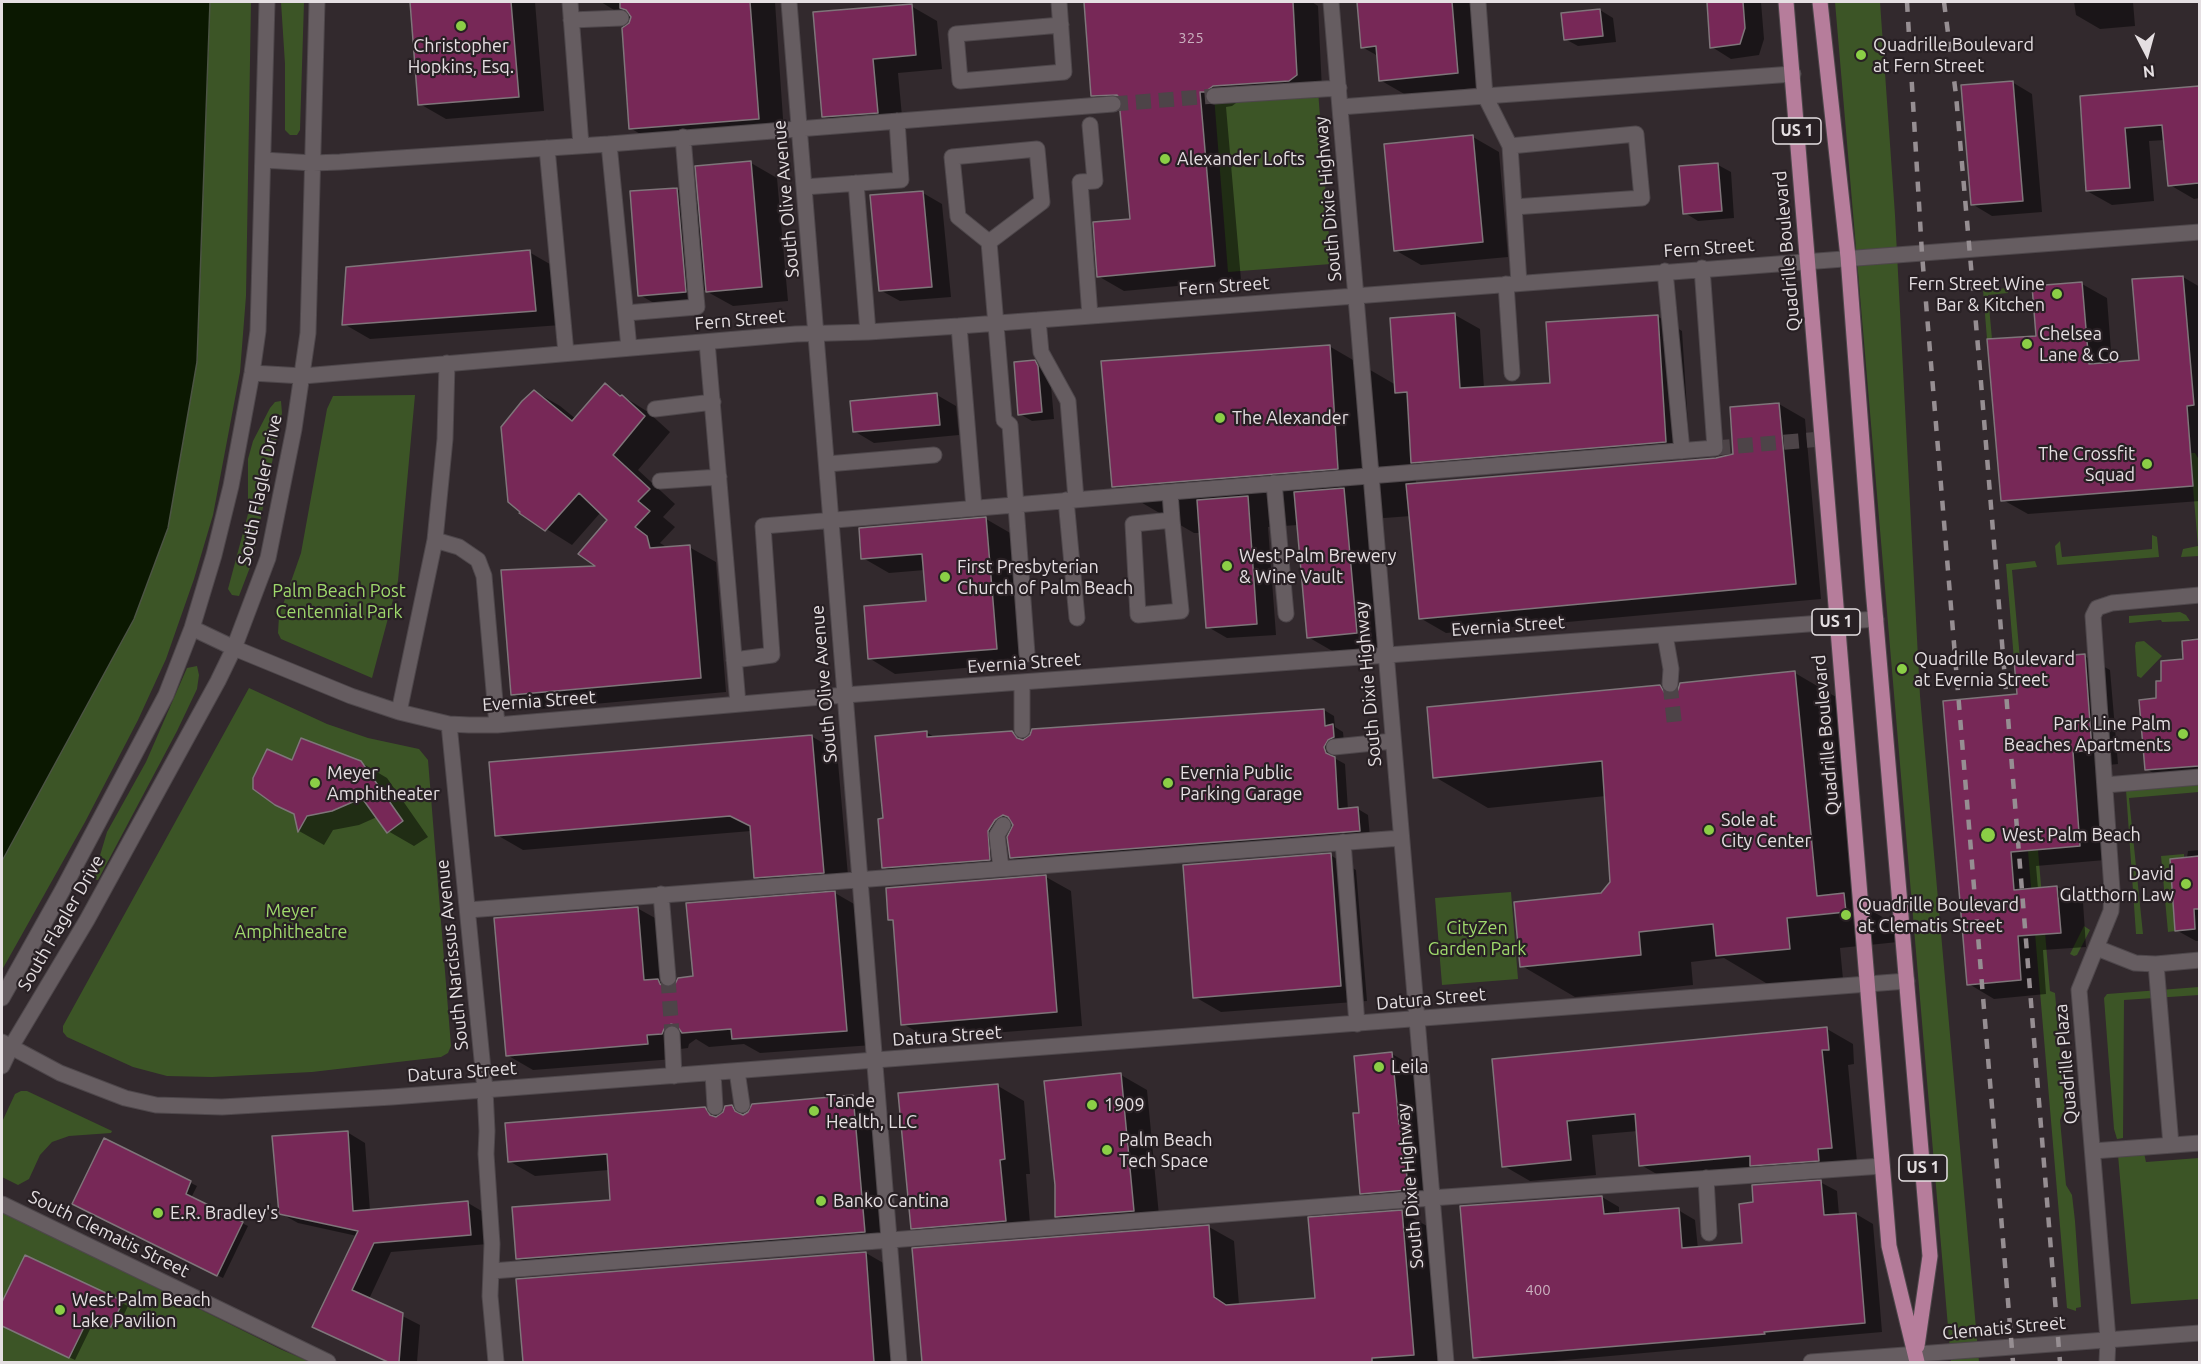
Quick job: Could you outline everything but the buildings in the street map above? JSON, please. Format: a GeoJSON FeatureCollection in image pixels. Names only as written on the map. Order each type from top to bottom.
{"type":"FeatureCollection","features":[{"type":"Feature","properties":{"kind":"main road","name":"Quadrille Boulevard"},"geometry":{"type":"LineString","coordinates":[[1786,2],[1890,1256],[1917,1359]]}},
{"type":"Feature","properties":{"kind":"main road","name":"US 1"},"geometry":{"type":"LineString","coordinates":[[1820,2],[1848,257],[1930,1256],[1917,1359]]}},
{"type":"Feature","properties":{"kind":"street","name":"South Flagler Drive"},"geometry":{"type":"LineString","coordinates":[[2,998],[62,891],[165,695],[192,628],[214,555],[231,486],[258,331],[267,2]]}},
{"type":"Feature","properties":{"kind":"street","name":"South Flagler Drive"},"geometry":{"type":"LineString","coordinates":[[2,1066],[6,1044],[87,920],[175,762],[234,648],[268,558],[285,480],[308,333],[316,2]]}},
{"type":"Feature","properties":{"kind":"street"},"geometry":{"type":"LineString","coordinates":[[570,2],[581,145]]}},
{"type":"Feature","properties":{"kind":"street","name":"South Olive Avenue"},"geometry":{"type":"LineString","coordinates":[[789,2],[899,1362]]}},
{"type":"Feature","properties":{"kind":"street"},"geometry":{"type":"LineString","coordinates":[[1059,2],[1061,25],[1064,72],[960,81],[956,34],[1061,25]]}},
{"type":"Feature","properties":{"kind":"street","name":"South Dixie Highway"},"geometry":{"type":"LineString","coordinates":[[1331,2],[1415,1019],[1446,1362]]}},
{"type":"Feature","properties":{"kind":"street"},"geometry":{"type":"LineString","coordinates":[[1478,2],[1485,96],[1510,146],[1514,207],[1512,373]]}},
{"type":"Feature","properties":{"kind":"street"},"geometry":{"type":"LineString","coordinates":[[572,20],[621,18]]}},
{"type":"Feature","properties":{"kind":"street"},"geometry":{"type":"LineString","coordinates":[[1340,107],[1793,74]]}},
{"type":"Feature","properties":{"kind":"street"},"geometry":{"type":"LineString","coordinates":[[1214,96],[1339,88]]}},
{"type":"Feature","properties":{"kind":"street"},"geometry":{"type":"LineString","coordinates":[[263,160],[313,164],[609,144],[1113,104]]}},
{"type":"Feature","properties":{"kind":"street"},"geometry":{"type":"LineString","coordinates":[[804,187],[900,180],[897,121]]}},
{"type":"Feature","properties":{"kind":"street"},"geometry":{"type":"LineString","coordinates":[[1090,125],[1095,181],[1080,182],[1090,316]]}},
{"type":"Feature","properties":{"kind":"street"},"geometry":{"type":"LineString","coordinates":[[1510,146],[1636,134],[1642,198],[1514,207]]}},
{"type":"Feature","properties":{"kind":"street"},"geometry":{"type":"LineString","coordinates":[[626,312],[697,307],[683,137]]}},
{"type":"Feature","properties":{"kind":"street"},"geometry":{"type":"LineString","coordinates":[[609,144],[629,348]]}},
{"type":"Feature","properties":{"kind":"street"},"geometry":{"type":"LineString","coordinates":[[547,148],[566,353]]}},
{"type":"Feature","properties":{"kind":"street"},"geometry":{"type":"LineString","coordinates":[[989,242],[1042,202],[1037,149],[952,157],[958,217],[989,242],[1004,420],[1010,425],[1027,654]]}},
{"type":"Feature","properties":{"kind":"street"},"geometry":{"type":"LineString","coordinates":[[856,183],[868,332]]}},
{"type":"Feature","properties":{"kind":"street","name":"Fern Street"},"geometry":{"type":"LineString","coordinates":[[252,373],[303,376],[816,333],[959,326],[2199,232]]}},
{"type":"Feature","properties":{"kind":"street"},"geometry":{"type":"LineString","coordinates":[[734,660],[772,656],[763,526],[1715,448],[1702,268]]}},
{"type":"Feature","properties":{"kind":"street"},"geometry":{"type":"LineString","coordinates":[[1665,271],[1682,451]]}},
{"type":"Feature","properties":{"kind":"street"},"geometry":{"type":"LineString","coordinates":[[1038,320],[1041,352],[1068,401],[1077,618]]}},
{"type":"Feature","properties":{"kind":"street"},"geometry":{"type":"LineString","coordinates":[[959,326],[974,508]]}},
{"type":"Feature","properties":{"kind":"street"},"geometry":{"type":"LineString","coordinates":[[708,342],[738,704]]}},
{"type":"Feature","properties":{"kind":"street"},"geometry":{"type":"LineString","coordinates":[[399,712],[435,540],[445,439],[447,363]]}},
{"type":"Feature","properties":{"kind":"street"},"geometry":{"type":"LineString","coordinates":[[655,409],[713,402]]}},
{"type":"Feature","properties":{"kind":"street"},"geometry":{"type":"LineString","coordinates":[[827,464],[934,455]]}},
{"type":"Feature","properties":{"kind":"street"},"geometry":{"type":"LineString","coordinates":[[660,480],[719,477]]}},
{"type":"Feature","properties":{"kind":"street"},"geometry":{"type":"LineString","coordinates":[[1274,483],[1286,614]]}},
{"type":"Feature","properties":{"kind":"street"},"geometry":{"type":"LineString","coordinates":[[1170,492],[1181,611],[1138,615],[1133,524],[1172,520]]}},
{"type":"Feature","properties":{"kind":"street"},"geometry":{"type":"LineString","coordinates":[[435,540],[459,547],[478,560],[484,576],[497,724]]}},
{"type":"Feature","properties":{"kind":"street","name":"Quadrille Plaza"},"geometry":{"type":"LineString","coordinates":[[2107,1362],[2108,1339],[2079,990],[2111,911],[2112,890],[2094,611],[2112,603],[2199,595]]}},
{"type":"Feature","properties":{"kind":"street","name":"Evernia Street"},"geometry":{"type":"LineString","coordinates":[[192,628],[234,648],[351,696],[399,712],[449,724],[497,724],[845,695],[1876,619]]}},
{"type":"Feature","properties":{"kind":"street"},"geometry":{"type":"LineString","coordinates":[[1665,634],[1671,669],[1670,684]]}},
{"type":"Feature","properties":{"kind":"street"},"geometry":{"type":"LineString","coordinates":[[1022,682],[1022,730]]}},
{"type":"Feature","properties":{"kind":"street","name":"South Narcissus Avenue"},"geometry":{"type":"LineString","coordinates":[[449,724],[485,1090],[492,1271],[490,1296],[496,1362]]}},
{"type":"Feature","properties":{"kind":"street"},"geometry":{"type":"LineString","coordinates":[[1334,747],[1393,741]]}},
{"type":"Feature","properties":{"kind":"street"},"geometry":{"type":"LineString","coordinates":[[2105,785],[2199,777]]}},
{"type":"Feature","properties":{"kind":"street"},"geometry":{"type":"LineString","coordinates":[[1000,868],[998,835],[1003,825]]}},
{"type":"Feature","properties":{"kind":"street"},"geometry":{"type":"LineString","coordinates":[[468,910],[1401,838]]}},
{"type":"Feature","properties":{"kind":"street"},"geometry":{"type":"LineString","coordinates":[[1343,842],[1357,1024]]}},
{"type":"Feature","properties":{"kind":"street"},"geometry":{"type":"LineString","coordinates":[[661,894],[668,978]]}},
{"type":"Feature","properties":{"kind":"street"},"geometry":{"type":"LineString","coordinates":[[2097,948],[2135,963],[2156,964],[2199,960]]}},
{"type":"Feature","properties":{"kind":"street"},"geometry":{"type":"LineString","coordinates":[[2156,964],[2171,1145]]}},
{"type":"Feature","properties":{"kind":"street","name":"Datura Street"},"geometry":{"type":"LineString","coordinates":[[6,1044],[60,1073],[125,1098],[156,1105],[244,1106],[357,1100],[1907,981]]}},
{"type":"Feature","properties":{"kind":"street"},"geometry":{"type":"LineString","coordinates":[[672,1034],[674,1076]]}},
{"type":"Feature","properties":{"kind":"street"},"geometry":{"type":"LineString","coordinates":[[738,1071],[742,1105]]}},
{"type":"Feature","properties":{"kind":"street"},"geometry":{"type":"LineString","coordinates":[[713,1073],[716,1107]]}},
{"type":"Feature","properties":{"kind":"street"},"geometry":{"type":"LineString","coordinates":[[2093,1151],[2199,1143]]}},
{"type":"Feature","properties":{"kind":"street"},"geometry":{"type":"LineString","coordinates":[[492,1271],[889,1242],[1431,1198],[1882,1166]]}},
{"type":"Feature","properties":{"kind":"street"},"geometry":{"type":"LineString","coordinates":[[1706,1178],[1709,1233]]}},
{"type":"Feature","properties":{"kind":"street","name":"South Clematis Street"},"geometry":{"type":"LineString","coordinates":[[2,1204],[328,1362]]}},
{"type":"Feature","properties":{"kind":"street","name":"Clematis Street"},"geometry":{"type":"LineString","coordinates":[[1811,1362],[1917,1359],[2108,1339],[2199,1333]]}},
{"type":"Feature","properties":{"kind":"green space"},"geometry":{"type":"Polygon","coordinates":[[[210,2],[251,2],[246,296],[240,372],[213,515],[166,659],[138,720],[85,822],[2,970],[2,861],[134,619],[168,528],[197,362],[210,2]]]}},
{"type":"Feature","properties":{"kind":"green space"},"geometry":{"type":"Polygon","coordinates":[[[281,2],[304,2],[300,130],[297,135],[290,135],[285,130],[285,64],[281,2]]]}},
{"type":"Feature","properties":{"kind":"green space"},"geometry":{"type":"Polygon","coordinates":[[[1835,2],[1880,2],[1895,215],[1920,696],[1979,1362],[1951,1362],[1835,2]]]}},
{"type":"Feature","properties":{"kind":"green space"},"geometry":{"type":"Polygon","coordinates":[[[1318,90],[1331,264],[1228,272],[1214,96],[1318,90]]]}},
{"type":"Feature","properties":{"kind":"green space"},"geometry":{"type":"Polygon","coordinates":[[[2008,288],[2008,293],[1988,295],[1992,339],[1987,339],[1983,290],[2008,288]]]}},
{"type":"Feature","properties":{"kind":"green space","name":"Palm Beach Post Centennial Park"},"geometry":{"type":"Polygon","coordinates":[[[415,395],[398,581],[372,678],[281,639],[278,633],[279,616],[301,553],[327,409],[333,396],[415,395]]]}},
{"type":"Feature","properties":{"kind":"green space"},"geometry":{"type":"Polygon","coordinates":[[[281,401],[282,413],[252,562],[239,596],[232,595],[228,589],[248,514],[248,459],[253,441],[270,408],[275,402],[281,401]]]}},
{"type":"Feature","properties":{"kind":"green space"},"geometry":{"type":"Polygon","coordinates":[[[2190,453],[2195,453],[2198,458],[2199,556],[2181,557],[2183,549],[2198,546],[2190,453]]]}},
{"type":"Feature","properties":{"kind":"green space"},"geometry":{"type":"Polygon","coordinates":[[[2152,535],[2157,537],[2159,557],[2057,565],[2055,546],[2060,541],[2062,557],[2152,549],[2152,535]]]}},
{"type":"Feature","properties":{"kind":"green space"},"geometry":{"type":"Polygon","coordinates":[[[2035,561],[2037,567],[2012,570],[2020,659],[2014,660],[2006,564],[2035,561]]]}},
{"type":"Feature","properties":{"kind":"green space"},"geometry":{"type":"Polygon","coordinates":[[[2180,612],[2190,621],[2162,622],[2161,620],[2129,623],[2129,616],[2180,612]]]}},
{"type":"Feature","properties":{"kind":"green space"},"geometry":{"type":"Polygon","coordinates":[[[2144,641],[2162,656],[2141,678],[2137,676],[2135,646],[2136,642],[2144,641]]]}},
{"type":"Feature","properties":{"kind":"green space"},"geometry":{"type":"Polygon","coordinates":[[[197,666],[199,675],[197,689],[177,731],[98,880],[93,879],[107,832],[146,762],[187,668],[197,666]]]}},
{"type":"Feature","properties":{"kind":"green space","name":"Meyer Amphitheatre"},"geometry":{"type":"Polygon","coordinates":[[[249,688],[327,724],[368,738],[419,749],[428,760],[451,1046],[448,1053],[441,1057],[312,1072],[212,1077],[167,1076],[133,1067],[67,1037],[63,1032],[63,1026],[249,688]]]}},
{"type":"Feature","properties":{"kind":"green space"},"geometry":{"type":"Polygon","coordinates":[[[2199,784],[2199,792],[2129,798],[2143,934],[2136,934],[2126,790],[2199,784]]]}},
{"type":"Feature","properties":{"kind":"green space"},"geometry":{"type":"Polygon","coordinates":[[[2038,850],[2050,991],[2055,993],[2065,1109],[2060,1120],[2066,1185],[2072,1195],[2075,1221],[2081,1307],[2076,1308],[2076,1311],[2067,1308],[2028,851],[2038,850]]]}},
{"type":"Feature","properties":{"kind":"green space"},"geometry":{"type":"Polygon","coordinates":[[[2184,854],[2184,857],[2170,859],[2175,931],[2168,932],[2161,856],[2184,854]]]}},
{"type":"Feature","properties":{"kind":"green space","name":"CityZen Garden Park"},"geometry":{"type":"Polygon","coordinates":[[[1511,892],[1518,979],[1442,985],[1435,898],[1511,892]]]}},
{"type":"Feature","properties":{"kind":"green space"},"geometry":{"type":"Polygon","coordinates":[[[2084,926],[2090,930],[2077,955],[2074,956],[2070,954],[2084,926]]]}},
{"type":"Feature","properties":{"kind":"green space"},"geometry":{"type":"Polygon","coordinates":[[[2199,987],[2199,995],[2124,1000],[2123,1138],[2117,1139],[2114,1129],[2104,998],[2107,994],[2199,987]]]}},
{"type":"Feature","properties":{"kind":"green space"},"geometry":{"type":"Polygon","coordinates":[[[27,1091],[112,1131],[111,1133],[69,1136],[52,1142],[40,1155],[29,1179],[18,1185],[2,1177],[2,1122],[15,1094],[27,1091]]]}},
{"type":"Feature","properties":{"kind":"green space"},"geometry":{"type":"Polygon","coordinates":[[[2144,1153],[2146,1162],[2199,1158],[2199,1299],[2131,1304],[2118,1155],[2144,1153]]]}},
{"type":"Feature","properties":{"kind":"green space"},"geometry":{"type":"Polygon","coordinates":[[[2,1211],[280,1349],[310,1362],[2,1362],[2,1211]]]}},
{"type":"Feature","properties":{"kind":"shaded area"},"geometry":{"type":"Polygon","coordinates":[[[2,2],[210,2],[197,362],[168,528],[134,619],[2,861],[2,2]]]}},
{"type":"Feature","properties":{"kind":"tunnel"},"geometry":{"type":"LineString","coordinates":[[1113,104],[1214,96]]}},
{"type":"Feature","properties":{"kind":"tunnel"},"geometry":{"type":"LineString","coordinates":[[1715,448],[1822,439]]}},
{"type":"Feature","properties":{"kind":"tunnel"},"geometry":{"type":"LineString","coordinates":[[1670,684],[1675,729]]}},
{"type":"Feature","properties":{"kind":"tunnel"},"geometry":{"type":"LineString","coordinates":[[668,978],[672,1034]]}},
{"type":"Feature","properties":{"kind":"railway"},"geometry":{"type":"LineString","coordinates":[[1907,2],[1922,254],[2013,1362]]}},
{"type":"Feature","properties":{"kind":"railway"},"geometry":{"type":"LineString","coordinates":[[1944,2],[1956,95],[1980,370],[2060,1362]]}},
{"type":"Feature","properties":{"kind":"place","name":"Christopher Hopkins, Esq."},"geometry":{"type":"Point","coordinates":[461,26]}},
{"type":"Feature","properties":{"kind":"place","name":"Quadrille Boulevard at Fern Street"},"geometry":{"type":"Point","coordinates":[1861,55]}},
{"type":"Feature","properties":{"kind":"place","name":"Alexander Lofts"},"geometry":{"type":"Point","coordinates":[1165,159]}},
{"type":"Feature","properties":{"kind":"place","name":"Fern Street Wine Bar & Kitchen"},"geometry":{"type":"Point","coordinates":[2057,294]}},
{"type":"Feature","properties":{"kind":"place","name":"Chelsea Lane & Co"},"geometry":{"type":"Point","coordinates":[2027,344]}},
{"type":"Feature","properties":{"kind":"place","name":"The Alexander"},"geometry":{"type":"Point","coordinates":[1220,418]}},
{"type":"Feature","properties":{"kind":"place","name":"The Crossfit Squad"},"geometry":{"type":"Point","coordinates":[2147,464]}},
{"type":"Feature","properties":{"kind":"place","name":"West Palm Brewery & Wine Vault"},"geometry":{"type":"Point","coordinates":[1227,566]}},
{"type":"Feature","properties":{"kind":"place","name":"First Presbyterian Church of Palm Beach"},"geometry":{"type":"Point","coordinates":[945,577]}},
{"type":"Feature","properties":{"kind":"place","name":"Quadrille Boulevard at Evernia Street"},"geometry":{"type":"Point","coordinates":[1902,669]}},
{"type":"Feature","properties":{"kind":"place","name":"Park Line Palm Beaches Apartments"},"geometry":{"type":"Point","coordinates":[2183,734]}},
{"type":"Feature","properties":{"kind":"place","name":"Meyer Amphitheater"},"geometry":{"type":"Point","coordinates":[315,783]}},
{"type":"Feature","properties":{"kind":"place","name":"Evernia Public Parking Garage"},"geometry":{"type":"Point","coordinates":[1168,783]}},
{"type":"Feature","properties":{"kind":"place","name":"Sole at City Center"},"geometry":{"type":"Point","coordinates":[1709,830]}},
{"type":"Feature","properties":{"kind":"place","name":"West Palm Beach"},"geometry":{"type":"Point","coordinates":[1988,835]}},
{"type":"Feature","properties":{"kind":"place","name":"David Glatthorn Law"},"geometry":{"type":"Point","coordinates":[2186,884]}},
{"type":"Feature","properties":{"kind":"place","name":"Quadrille Boulevard at Clematis Street"},"geometry":{"type":"Point","coordinates":[1846,915]}},
{"type":"Feature","properties":{"kind":"place","name":"Leila"},"geometry":{"type":"Point","coordinates":[1379,1067]}},
{"type":"Feature","properties":{"kind":"place","name":"1909"},"geometry":{"type":"Point","coordinates":[1092,1105]}},
{"type":"Feature","properties":{"kind":"place","name":"Tande Health, LLC"},"geometry":{"type":"Point","coordinates":[814,1111]}},
{"type":"Feature","properties":{"kind":"place","name":"Palm Beach Tech Space"},"geometry":{"type":"Point","coordinates":[1107,1150]}},
{"type":"Feature","properties":{"kind":"place","name":"Banko Cantina"},"geometry":{"type":"Point","coordinates":[821,1201]}},
{"type":"Feature","properties":{"kind":"place","name":"E.R. Bradley's"},"geometry":{"type":"Point","coordinates":[158,1213]}},
{"type":"Feature","properties":{"kind":"place","name":"West Palm Beach Lake Pavilion"},"geometry":{"type":"Point","coordinates":[60,1310]}}]}
